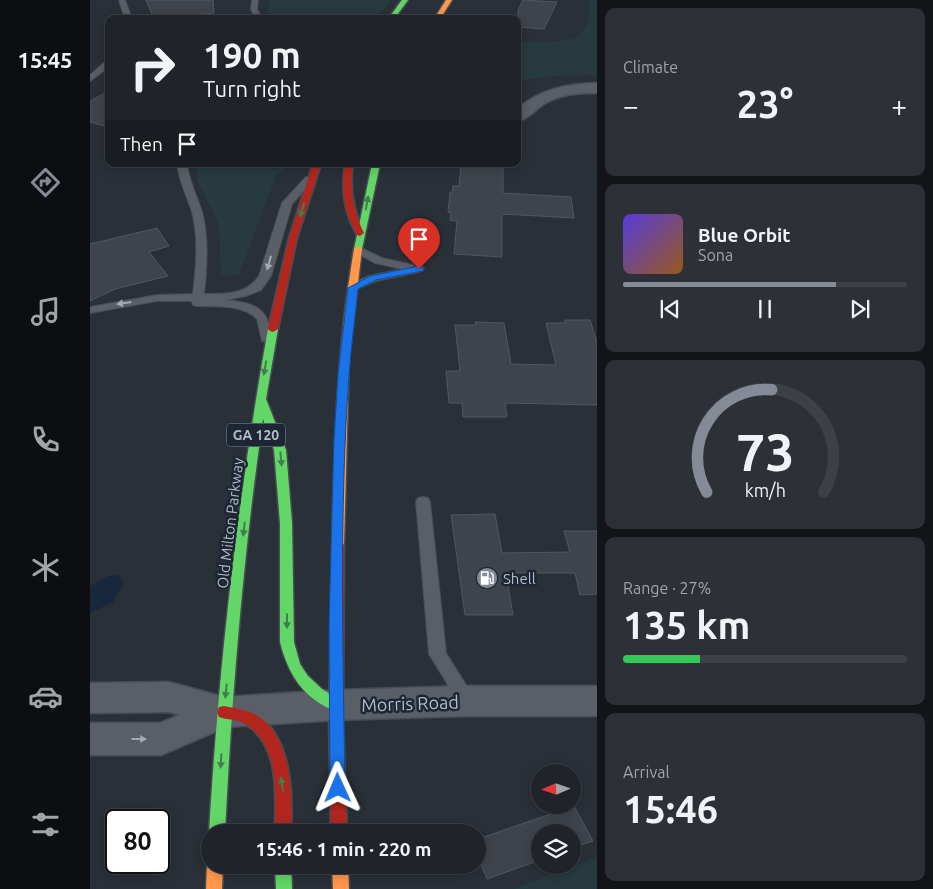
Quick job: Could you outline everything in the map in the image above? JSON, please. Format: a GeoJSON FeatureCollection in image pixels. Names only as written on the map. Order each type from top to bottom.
{"type":"FeatureCollection","features":[{"type":"Feature","properties":{"kind":"highway"},"geometry":{"type":"LineString","coordinates":[[394,15],[405,0]]}},
{"type":"Feature","properties":{"kind":"highway"},"geometry":{"type":"LineString","coordinates":[[440,15],[449,0]]}},
{"type":"Feature","properties":{"kind":"highway"},"geometry":{"type":"LineString","coordinates":[[348,167],[347,176],[349,210],[361,234]]}},
{"type":"Feature","properties":{"kind":"highway"},"geometry":{"type":"LineString","coordinates":[[339,824],[336,705],[340,440],[344,375],[353,288],[361,234],[375,167]]}},
{"type":"Feature","properties":{"kind":"highway","name":"Old Milton Parkway"},"geometry":{"type":"LineString","coordinates":[[217,824],[224,712],[261,396],[269,350],[297,229],[315,169]]}},
{"type":"Feature","properties":{"kind":"highway"},"geometry":{"type":"LineString","coordinates":[[261,396],[280,450],[286,523],[287,642],[290,661],[299,678],[312,693],[336,705]]}},
{"type":"Feature","properties":{"kind":"highway"},"geometry":{"type":"LineString","coordinates":[[224,712],[251,719],[268,734],[278,759],[283,790],[283,824]]}},
{"type":"Feature","properties":{"kind":"highway"},"geometry":{"type":"LineString","coordinates":[[214,889],[215,874]]}},
{"type":"Feature","properties":{"kind":"highway"},"geometry":{"type":"LineString","coordinates":[[284,874],[284,889]]}},
{"type":"Feature","properties":{"kind":"highway"},"geometry":{"type":"LineString","coordinates":[[340,874],[341,889]]}},
{"type":"Feature","properties":{"kind":"street"},"geometry":{"type":"LineString","coordinates":[[526,91],[556,82],[597,80]]}},
{"type":"Feature","properties":{"kind":"street"},"geometry":{"type":"LineString","coordinates":[[521,114],[543,96],[554,91],[597,88]]}},
{"type":"Feature","properties":{"kind":"street","name":"Morris Road"},"geometry":{"type":"LineString","coordinates":[[90,698],[169,698],[224,712],[336,705],[467,701],[597,701]]}},
{"type":"Feature","properties":{"kind":"street","name":"Morris Road"},"geometry":{"type":"LineString","coordinates":[[90,738],[160,739],[224,712]]}},
{"type":"Feature","properties":{"kind":"lane"},"geometry":{"type":"LineString","coordinates":[[122,0],[127,15]]}},
{"type":"Feature","properties":{"kind":"lane"},"geometry":{"type":"LineString","coordinates":[[255,0],[254,10],[257,15]]}},
{"type":"Feature","properties":{"kind":"lane"},"geometry":{"type":"LineString","coordinates":[[90,80],[105,67]]}},
{"type":"Feature","properties":{"kind":"lane"},"geometry":{"type":"LineString","coordinates":[[182,167],[183,176],[198,215],[200,251],[198,300]]}},
{"type":"Feature","properties":{"kind":"lane"},"geometry":{"type":"LineString","coordinates":[[198,300],[242,294],[257,288],[265,276],[287,203],[315,169]]}},
{"type":"Feature","properties":{"kind":"lane"},"geometry":{"type":"LineString","coordinates":[[353,288],[373,278],[419,269],[380,261],[359,250]]}},
{"type":"Feature","properties":{"kind":"lane"},"geometry":{"type":"LineString","coordinates":[[90,310],[157,298],[198,300],[242,307],[255,311],[263,320],[269,350]]}},
{"type":"Feature","properties":{"kind":"lane"},"geometry":{"type":"LineString","coordinates":[[423,502],[438,654],[467,701]]}},
{"type":"Feature","properties":{"kind":"green space"},"geometry":{"type":"Polygon","coordinates":[[[270,0],[391,0],[379,15],[269,15],[267,12],[270,0]]]}},
{"type":"Feature","properties":{"kind":"green space"},"geometry":{"type":"Polygon","coordinates":[[[587,0],[597,0],[597,75],[553,76],[521,81],[521,42],[560,41],[576,37],[585,28],[590,9],[587,0]]]}},
{"type":"Feature","properties":{"kind":"green space"},"geometry":{"type":"Polygon","coordinates":[[[198,167],[287,167],[276,176],[239,275],[221,276],[219,225],[197,180],[198,167]]]}},
{"type":"Feature","properties":{"kind":"green space"},"geometry":{"type":"Polygon","coordinates":[[[597,857],[597,889],[514,889],[553,874],[581,874],[581,863],[597,857]]]}},
{"type":"Feature","properties":{"kind":"water"},"geometry":{"type":"Polygon","coordinates":[[[119,575],[124,583],[113,602],[90,613],[90,586],[108,576],[119,575]]]}},
{"type":"Feature","properties":{"kind":"building"},"geometry":{"type":"Polygon","coordinates":[[[146,0],[213,0],[214,13],[152,15],[146,0]]]}},
{"type":"Feature","properties":{"kind":"building"},"geometry":{"type":"Polygon","coordinates":[[[523,0],[557,2],[544,29],[521,27],[521,15],[518,15],[518,10],[523,0]]]}},
{"type":"Feature","properties":{"kind":"building"},"geometry":{"type":"Polygon","coordinates":[[[105,93],[105,126],[90,122],[90,101],[105,93]]]}},
{"type":"Feature","properties":{"kind":"building"},"geometry":{"type":"Polygon","coordinates":[[[461,167],[503,167],[503,193],[571,197],[574,218],[502,214],[502,257],[454,254],[457,221],[450,220],[451,213],[448,212],[450,192],[452,193],[453,186],[459,186],[461,167]]]}},
{"type":"Feature","properties":{"kind":"building"},"geometry":{"type":"Polygon","coordinates":[[[157,228],[169,246],[149,252],[168,276],[115,289],[90,301],[90,244],[157,228]]]}},
{"type":"Feature","properties":{"kind":"building"},"geometry":{"type":"Polygon","coordinates":[[[565,320],[590,320],[597,342],[597,405],[505,403],[507,417],[463,417],[462,403],[449,403],[446,371],[460,371],[455,325],[476,325],[475,322],[504,323],[511,364],[556,365],[546,323],[565,323],[565,320]]]}},
{"type":"Feature","properties":{"kind":"building"},"geometry":{"type":"Polygon","coordinates":[[[495,514],[502,553],[570,552],[564,531],[597,531],[597,594],[580,595],[575,573],[506,573],[513,615],[465,615],[451,515],[495,514]]]}},
{"type":"Feature","properties":{"kind":"building"},"geometry":{"type":"Polygon","coordinates":[[[551,814],[578,814],[593,841],[581,845],[581,824],[531,824],[531,863],[487,879],[485,874],[486,836],[551,814]]]}},
{"type":"Feature","properties":{"kind":"traffic: fast"},"geometry":{"type":"LineString","coordinates":[[394,15],[405,0]]}},
{"type":"Feature","properties":{"kind":"traffic: fast"},"geometry":{"type":"LineString","coordinates":[[358,249],[375,167]]}},
{"type":"Feature","properties":{"kind":"traffic: fast"},"geometry":{"type":"LineString","coordinates":[[217,824],[230,643],[244,516],[273,329]]}},
{"type":"Feature","properties":{"kind":"traffic: fast"},"geometry":{"type":"LineString","coordinates":[[263,402],[280,450],[286,523],[287,642],[293,664],[303,680],[309,687],[336,705]]}},
{"type":"Feature","properties":{"kind":"traffic: fast"},"geometry":{"type":"LineString","coordinates":[[283,874],[284,889]]}},
{"type":"Feature","properties":{"kind":"traffic: slow"},"geometry":{"type":"LineString","coordinates":[[440,15],[449,0]]}},
{"type":"Feature","properties":{"kind":"traffic: slow"},"geometry":{"type":"LineString","coordinates":[[338,545],[340,434],[344,359],[358,249]]}},
{"type":"Feature","properties":{"kind":"traffic: slow"},"geometry":{"type":"LineString","coordinates":[[214,889],[215,874]]}},
{"type":"Feature","properties":{"kind":"traffic: slow"},"geometry":{"type":"LineString","coordinates":[[340,874],[341,889]]}},
{"type":"Feature","properties":{"kind":"traffic: jam"},"geometry":{"type":"LineString","coordinates":[[273,329],[293,238],[316,167]]}},
{"type":"Feature","properties":{"kind":"traffic: jam"},"geometry":{"type":"LineString","coordinates":[[349,167],[348,200],[360,233]]}},
{"type":"Feature","properties":{"kind":"traffic: jam"},"geometry":{"type":"LineString","coordinates":[[338,545],[336,719],[339,824]]}},
{"type":"Feature","properties":{"kind":"traffic: jam"},"geometry":{"type":"LineString","coordinates":[[224,712],[250,719],[262,728],[271,740],[277,754],[280,770],[283,824]]}},
{"type":"Feature","properties":{"kind":"place","name":"Shell"},"geometry":{"type":"Point","coordinates":[487,578]}},
{"type":"Feature","properties":{"kind":"route"},"geometry":{"type":"LineString","coordinates":[[338,788],[336,626],[340,440],[349,314],[353,288],[373,278],[419,269]]}}]}
